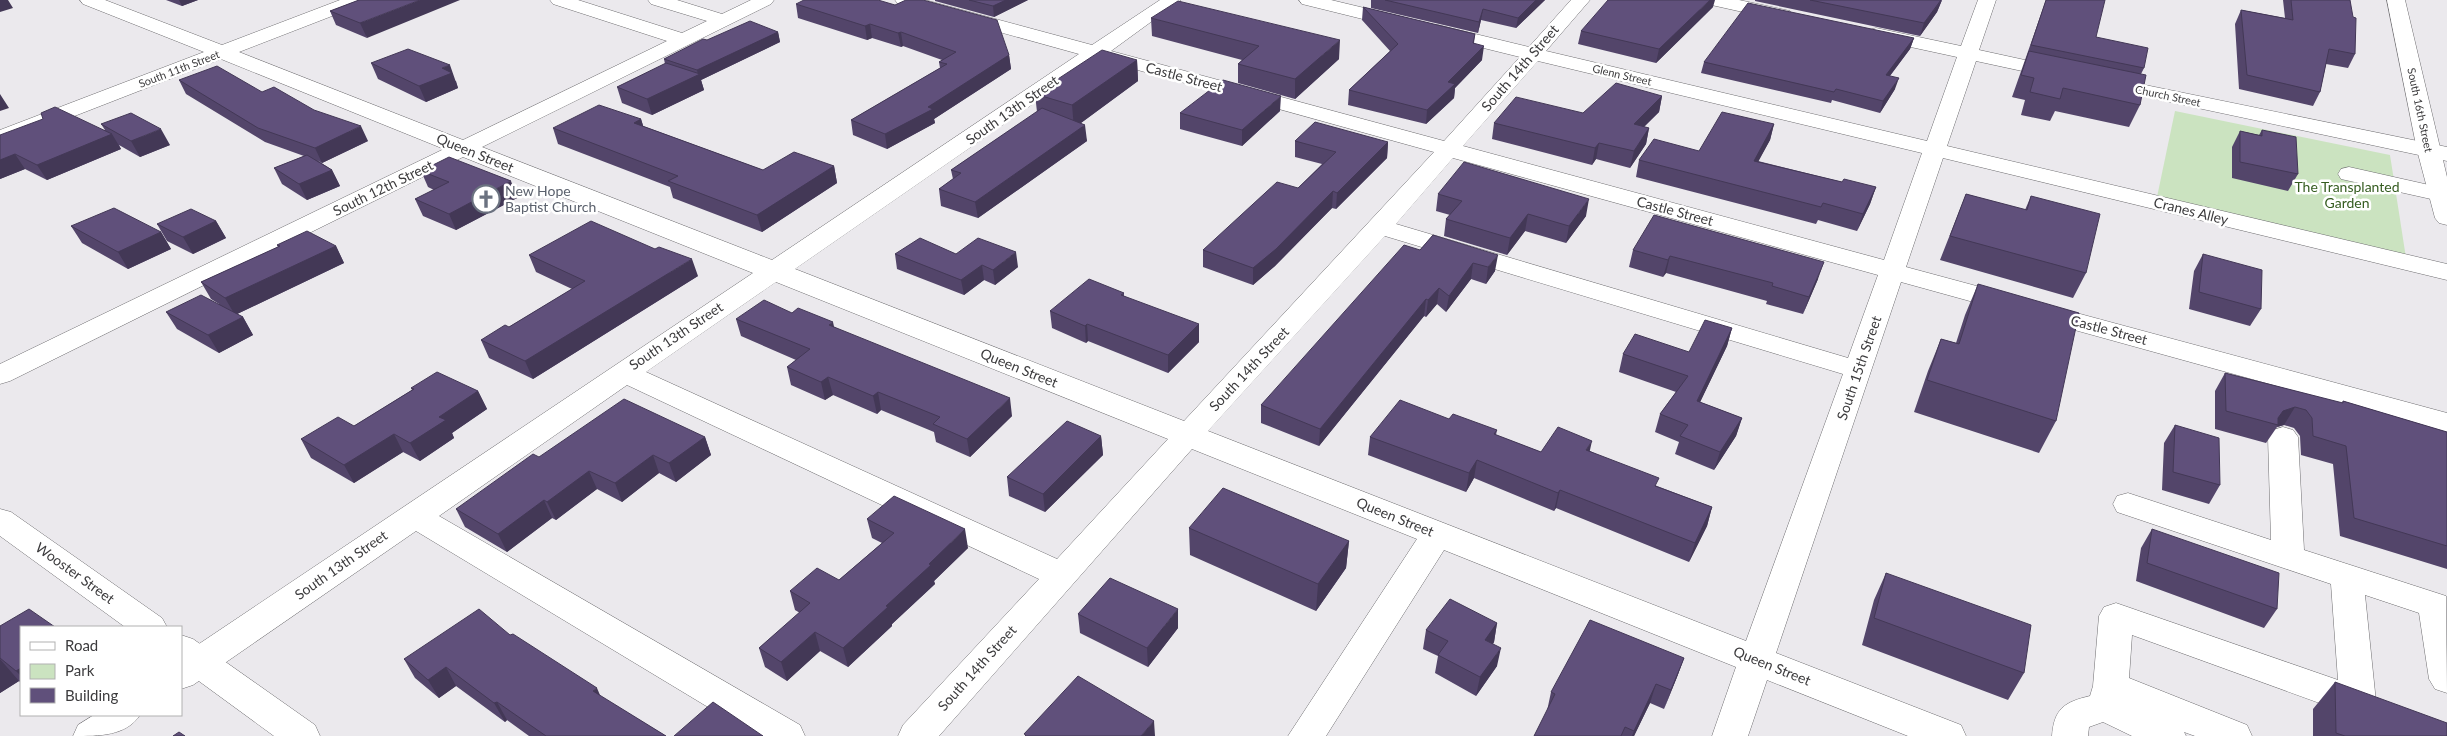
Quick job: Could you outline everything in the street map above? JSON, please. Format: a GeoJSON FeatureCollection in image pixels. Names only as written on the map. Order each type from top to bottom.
{"type":"FeatureCollection","features":[{"type":"Feature","properties":{"kind":"street","name":"Queen Street"},"geometry":{"type":"LineString","coordinates":[[89,0],[1948,736]]}},
{"type":"Feature","properties":{"kind":"street","name":"South 11th Street"},"geometry":{"type":"LineString","coordinates":[[0,138],[357,0]]}},
{"type":"Feature","properties":{"kind":"street"},"geometry":{"type":"LineString","coordinates":[[559,0],[684,40]]}},
{"type":"Feature","properties":{"kind":"street"},"geometry":{"type":"LineString","coordinates":[[657,0],[724,20]]}},
{"type":"Feature","properties":{"kind":"street","name":"South 12th Street"},"geometry":{"type":"LineString","coordinates":[[0,375],[765,0]]}},
{"type":"Feature","properties":{"kind":"street","name":"Castle Street"},"geometry":{"type":"LineString","coordinates":[[904,0],[2447,423]]}},
{"type":"Feature","properties":{"kind":"street","name":"South 13th Street"},"geometry":{"type":"LineString","coordinates":[[187,662],[413,515],[948,154],[1172,0]]}},
{"type":"Feature","properties":{"kind":"street","name":"Glenn Street"},"geometry":{"type":"LineString","coordinates":[[1308,0],[1936,149]]}},
{"type":"Feature","properties":{"kind":"street","name":"South 14th Street"},"geometry":{"type":"LineString","coordinates":[[916,736],[1188,435],[1380,227],[1581,0]]}},
{"type":"Feature","properties":{"kind":"street"},"geometry":{"type":"LineString","coordinates":[[1713,0],[1798,18]]}},
{"type":"Feature","properties":{"kind":"street","name":"South 15th Street"},"geometry":{"type":"LineString","coordinates":[[1730,736],[1987,0]]}},
{"type":"Feature","properties":{"kind":"street","name":"South 16th Street"},"geometry":{"type":"LineString","coordinates":[[2396,0],[2437,152],[2440,194],[2447,218]]}},
{"type":"Feature","properties":{"kind":"street","name":"Church Street"},"geometry":{"type":"LineString","coordinates":[[1855,30],[2437,152]]}},
{"type":"Feature","properties":{"kind":"street","name":"Cranes Alley"},"geometry":{"type":"LineString","coordinates":[[1936,149],[2447,272]]}},
{"type":"Feature","properties":{"kind":"street"},"geometry":{"type":"LineString","coordinates":[[2349,174],[2440,194]]}},
{"type":"Feature","properties":{"kind":"street"},"geometry":{"type":"LineString","coordinates":[[1380,227],[1859,370]]}},
{"type":"Feature","properties":{"kind":"street"},"geometry":{"type":"LineString","coordinates":[[623,372],[1061,575]]}},
{"type":"Feature","properties":{"kind":"street"},"geometry":{"type":"LineString","coordinates":[[2283,437],[2288,557]]}},
{"type":"Feature","properties":{"kind":"street"},"geometry":{"type":"LineString","coordinates":[[2128,504],[2434,605],[2447,679]]}},
{"type":"Feature","properties":{"kind":"street"},"geometry":{"type":"LineString","coordinates":[[413,515],[787,736]]}},
{"type":"Feature","properties":{"kind":"street","name":"Wooster Street"},"geometry":{"type":"LineString","coordinates":[[0,520],[149,626]]}},
{"type":"Feature","properties":{"kind":"street"},"geometry":{"type":"LineString","coordinates":[[1306,736],[1438,534]]}},
{"type":"Feature","properties":{"kind":"street"},"geometry":{"type":"LineString","coordinates":[[2108,697],[2116,616],[2358,702],[2347,577]]}},
{"type":"Feature","properties":{"kind":"street"},"geometry":{"type":"LineString","coordinates":[[187,662],[302,736]]}},
{"type":"Feature","properties":{"kind":"street"},"geometry":{"type":"LineString","coordinates":[[2108,697],[2168,736]]}},
{"type":"Feature","properties":{"kind":"street"},"geometry":{"type":"LineString","coordinates":[[2070,736],[2071,722],[2108,697],[2234,736]]}},
{"type":"Feature","properties":{"kind":"street"},"geometry":{"type":"LineString","coordinates":[[91,736],[121,716]]}},
{"type":"Feature","properties":{"kind":"green space","name":"The Transplanted Garden"},"geometry":{"type":"Polygon","coordinates":[[[2175,111],[2390,155],[2406,258],[2157,197],[2175,111]]]}},
{"type":"Feature","properties":{"kind":"building"},"geometry":{"type":"Polygon","coordinates":[[[359,0],[420,0],[360,23],[330,11],[359,0]]]}},
{"type":"Feature","properties":{"kind":"building"},"geometry":{"type":"Polygon","coordinates":[[[804,0],[878,0],[895,5],[906,0],[923,0],[997,20],[1009,55],[928,107],[933,109],[885,134],[851,120],[947,64],[939,62],[956,52],[901,32],[898,33],[870,24],[865,26],[796,4],[804,0]]]}},
{"type":"Feature","properties":{"kind":"building"},"geometry":{"type":"Polygon","coordinates":[[[969,0],[1006,0],[993,6],[969,0]]]}},
{"type":"Feature","properties":{"kind":"building"},"geometry":{"type":"Polygon","coordinates":[[[1385,0],[1536,0],[1518,18],[1483,9],[1479,22],[1385,0]]]}},
{"type":"Feature","properties":{"kind":"building"},"geometry":{"type":"Polygon","coordinates":[[[1608,0],[1710,0],[1659,49],[1581,31],[1608,0]]]}},
{"type":"Feature","properties":{"kind":"building"},"geometry":{"type":"Polygon","coordinates":[[[1810,0],[1941,0],[1924,23],[1810,0]]]}},
{"type":"Feature","properties":{"kind":"building"},"geometry":{"type":"Polygon","coordinates":[[[2046,0],[2105,0],[2096,37],[2148,48],[2144,68],[2031,45],[2046,0]]]}},
{"type":"Feature","properties":{"kind":"building"},"geometry":{"type":"Polygon","coordinates":[[[2291,0],[2350,0],[2353,17],[2356,18],[2355,54],[2329,49],[2320,92],[2247,75],[2241,10],[2293,20],[2291,0]]]}},
{"type":"Feature","properties":{"kind":"building"},"geometry":{"type":"Polygon","coordinates":[[[1178,1],[1340,40],[1295,79],[1238,64],[1259,46],[1151,18],[1178,1]]]}},
{"type":"Feature","properties":{"kind":"building"},"geometry":{"type":"Polygon","coordinates":[[[1748,3],[1914,38],[1886,75],[1899,78],[1883,101],[1836,89],[1834,92],[1704,62],[1748,3]]]}},
{"type":"Feature","properties":{"kind":"building"},"geometry":{"type":"Polygon","coordinates":[[[1363,7],[1475,34],[1473,43],[1484,46],[1448,82],[1455,84],[1427,110],[1349,90],[1398,44],[1363,7]]]}},
{"type":"Feature","properties":{"kind":"building"},"geometry":{"type":"Polygon","coordinates":[[[750,21],[778,32],[697,70],[664,59],[703,39],[707,40],[750,21]]]}},
{"type":"Feature","properties":{"kind":"building"},"geometry":{"type":"Polygon","coordinates":[[[408,49],[450,65],[442,68],[452,73],[419,86],[371,63],[408,49]]]}},
{"type":"Feature","properties":{"kind":"building"},"geometry":{"type":"Polygon","coordinates":[[[1102,50],[1137,60],[1072,105],[1035,94],[1102,50]]]}},
{"type":"Feature","properties":{"kind":"building"},"geometry":{"type":"Polygon","coordinates":[[[2029,51],[2146,75],[2140,105],[2063,88],[2060,99],[2030,92],[2034,78],[2021,75],[2029,51]]]}},
{"type":"Feature","properties":{"kind":"building"},"geometry":{"type":"Polygon","coordinates":[[[666,63],[700,74],[647,99],[617,87],[666,63]]]}},
{"type":"Feature","properties":{"kind":"building"},"geometry":{"type":"Polygon","coordinates":[[[217,66],[262,92],[274,87],[314,110],[361,126],[315,148],[258,128],[179,80],[217,66]]]}},
{"type":"Feature","properties":{"kind":"building"},"geometry":{"type":"Polygon","coordinates":[[[1223,80],[1281,96],[1242,130],[1180,113],[1223,80]]]}},
{"type":"Feature","properties":{"kind":"building"},"geometry":{"type":"Polygon","coordinates":[[[1616,83],[1662,96],[1634,124],[1649,128],[1634,151],[1599,143],[1595,148],[1494,123],[1516,97],[1583,113],[1616,83]]]}},
{"type":"Feature","properties":{"kind":"building"},"geometry":{"type":"Polygon","coordinates":[[[599,105],[641,119],[634,123],[763,170],[794,152],[834,166],[757,215],[668,181],[678,176],[553,128],[599,105]]]}},
{"type":"Feature","properties":{"kind":"building"},"geometry":{"type":"Polygon","coordinates":[[[55,107],[112,134],[37,165],[15,154],[0,160],[0,135],[43,119],[41,113],[55,107]]]}},
{"type":"Feature","properties":{"kind":"building"},"geometry":{"type":"Polygon","coordinates":[[[1042,108],[1085,125],[975,202],[939,189],[961,173],[951,170],[1042,108]]]}},
{"type":"Feature","properties":{"kind":"building"},"geometry":{"type":"Polygon","coordinates":[[[1722,112],[1774,124],[1754,161],[1842,182],[1844,179],[1876,187],[1863,214],[1823,203],[1821,207],[1639,160],[1654,139],[1699,151],[1722,112]]]}},
{"type":"Feature","properties":{"kind":"building"},"geometry":{"type":"Polygon","coordinates":[[[131,113],[161,129],[131,141],[101,124],[131,113]]]}},
{"type":"Feature","properties":{"kind":"building"},"geometry":{"type":"Polygon","coordinates":[[[1315,122],[1388,142],[1337,193],[1333,191],[1276,249],[1253,268],[1203,250],[1277,182],[1298,188],[1336,152],[1295,141],[1315,122]]]}},
{"type":"Feature","properties":{"kind":"building"},"geometry":{"type":"Polygon","coordinates":[[[2262,130],[2296,137],[2298,174],[2240,162],[2240,131],[2262,136],[2262,130]]]}},
{"type":"Feature","properties":{"kind":"building"},"geometry":{"type":"Polygon","coordinates":[[[307,155],[332,170],[299,184],[274,168],[307,155]]]}},
{"type":"Feature","properties":{"kind":"building"},"geometry":{"type":"Polygon","coordinates":[[[449,157],[511,181],[449,214],[415,199],[449,182],[421,171],[449,157]]]}},
{"type":"Feature","properties":{"kind":"building"},"geometry":{"type":"Polygon","coordinates":[[[1464,162],[1589,199],[1569,226],[1528,214],[1510,238],[1446,219],[1462,201],[1438,194],[1464,162]]]}},
{"type":"Feature","properties":{"kind":"building"},"geometry":{"type":"Polygon","coordinates":[[[1966,194],[2027,210],[2031,196],[2100,214],[2086,273],[1950,236],[1966,194]]]}},
{"type":"Feature","properties":{"kind":"building"},"geometry":{"type":"Polygon","coordinates":[[[114,208],[161,232],[118,252],[71,226],[114,208]]]}},
{"type":"Feature","properties":{"kind":"building"},"geometry":{"type":"Polygon","coordinates":[[[191,209],[216,221],[183,237],[157,224],[191,209]]]}},
{"type":"Feature","properties":{"kind":"building"},"geometry":{"type":"Polygon","coordinates":[[[1654,215],[1824,262],[1809,297],[1772,286],[1773,283],[1670,256],[1668,260],[1633,250],[1654,215]]]}},
{"type":"Feature","properties":{"kind":"building"},"geometry":{"type":"Polygon","coordinates":[[[591,221],[655,249],[659,247],[692,259],[525,361],[481,340],[505,325],[509,327],[585,281],[529,255],[591,221]]]}},
{"type":"Feature","properties":{"kind":"building"},"geometry":{"type":"Polygon","coordinates":[[[307,231],[336,246],[225,298],[201,282],[280,246],[277,245],[307,231]]]}},
{"type":"Feature","properties":{"kind":"building"},"geometry":{"type":"Polygon","coordinates":[[[1433,235],[1498,255],[1488,267],[1473,263],[1449,296],[1439,288],[1428,300],[1426,299],[1320,429],[1261,405],[1404,245],[1420,250],[1433,235]]]}},
{"type":"Feature","properties":{"kind":"building"},"geometry":{"type":"Polygon","coordinates":[[[920,238],[956,254],[978,238],[1016,252],[993,270],[982,265],[961,280],[895,254],[920,238]]]}},
{"type":"Feature","properties":{"kind":"building"},"geometry":{"type":"Polygon","coordinates":[[[2203,254],[2262,270],[2261,309],[2199,292],[2203,254]]]}},
{"type":"Feature","properties":{"kind":"building"},"geometry":{"type":"Polygon","coordinates":[[[1089,279],[1124,293],[1121,295],[1199,324],[1168,355],[1087,324],[1085,326],[1050,311],[1089,279]]]}},
{"type":"Feature","properties":{"kind":"building"},"geometry":{"type":"Polygon","coordinates":[[[1978,284],[2079,313],[2056,421],[1927,380],[1941,339],[1959,344],[1978,284]]]}},
{"type":"Feature","properties":{"kind":"building"},"geometry":{"type":"Polygon","coordinates":[[[201,295],[243,317],[208,335],[166,312],[201,295]]]}},
{"type":"Feature","properties":{"kind":"building"},"geometry":{"type":"Polygon","coordinates":[[[764,300],[792,313],[798,308],[833,322],[829,325],[1010,398],[967,439],[933,424],[940,417],[878,392],[873,396],[828,377],[821,382],[787,367],[810,349],[736,319],[764,300]]]}},
{"type":"Feature","properties":{"kind":"building"},"geometry":{"type":"Polygon","coordinates":[[[1705,320],[1732,328],[1697,401],[1742,418],[1720,452],[1680,436],[1688,425],[1660,414],[1688,376],[1623,354],[1635,334],[1689,352],[1705,320]]]}},
{"type":"Feature","properties":{"kind":"building"},"geometry":{"type":"Polygon","coordinates":[[[437,372],[478,391],[439,417],[446,420],[410,443],[394,434],[344,465],[301,439],[338,417],[354,426],[414,389],[411,388],[437,372]]]}},
{"type":"Feature","properties":{"kind":"building"},"geometry":{"type":"Polygon","coordinates":[[[2225,373],[2343,403],[2343,401],[2447,432],[2447,546],[2354,518],[2346,446],[2313,436],[2312,418],[2306,410],[2295,407],[2283,411],[2278,418],[2278,425],[2226,411],[2225,373]]]}},
{"type":"Feature","properties":{"kind":"building"},"geometry":{"type":"Polygon","coordinates":[[[624,399],[705,437],[669,463],[653,455],[615,483],[589,471],[547,502],[544,500],[498,534],[456,509],[533,454],[539,457],[624,399]]]}},
{"type":"Feature","properties":{"kind":"building"},"geometry":{"type":"Polygon","coordinates":[[[1400,400],[1449,419],[1453,414],[1497,430],[1494,434],[1541,452],[1558,427],[1592,441],[1586,450],[1659,478],[1655,486],[1712,507],[1695,543],[1560,490],[1558,493],[1477,460],[1469,473],[1370,437],[1400,400]]]}},
{"type":"Feature","properties":{"kind":"building"},"geometry":{"type":"Polygon","coordinates":[[[1067,421],[1101,436],[1043,494],[1007,477],[1067,421]]]}},
{"type":"Feature","properties":{"kind":"building"},"geometry":{"type":"Polygon","coordinates":[[[2175,425],[2219,438],[2220,485],[2173,472],[2175,425]]]}},
{"type":"Feature","properties":{"kind":"building"},"geometry":{"type":"Polygon","coordinates":[[[1223,488],[1349,541],[1318,584],[1189,528],[1223,488]]]}},
{"type":"Feature","properties":{"kind":"building"},"geometry":{"type":"Polygon","coordinates":[[[894,496],[965,529],[929,564],[931,565],[886,606],[888,607],[843,648],[815,632],[781,662],[759,648],[810,603],[790,591],[817,568],[839,580],[894,533],[867,519],[894,496]]]}},
{"type":"Feature","properties":{"kind":"building"},"geometry":{"type":"Polygon","coordinates":[[[2152,529],[2279,573],[2277,609],[2147,563],[2152,529]]]}},
{"type":"Feature","properties":{"kind":"building"},"geometry":{"type":"Polygon","coordinates":[[[1886,573],[2031,625],[2024,673],[1874,618],[1886,573]]]}},
{"type":"Feature","properties":{"kind":"building"},"geometry":{"type":"Polygon","coordinates":[[[1110,578],[1178,609],[1147,648],[1078,614],[1110,578]]]}},
{"type":"Feature","properties":{"kind":"building"},"geometry":{"type":"Polygon","coordinates":[[[1450,599],[1497,623],[1485,640],[1501,648],[1480,677],[1438,655],[1448,641],[1426,630],[1450,599]]]}},
{"type":"Feature","properties":{"kind":"building"},"geometry":{"type":"Polygon","coordinates":[[[29,609],[54,626],[20,626],[20,669],[16,671],[0,658],[0,626],[29,609]]]}},
{"type":"Feature","properties":{"kind":"building"},"geometry":{"type":"Polygon","coordinates":[[[479,609],[510,635],[513,634],[597,688],[593,691],[666,736],[546,736],[497,702],[494,703],[446,667],[428,680],[404,659],[479,609]]]}},
{"type":"Feature","properties":{"kind":"building"},"geometry":{"type":"Polygon","coordinates":[[[1590,620],[1684,658],[1671,690],[1656,684],[1634,731],[1625,727],[1621,736],[1534,736],[1555,694],[1551,692],[1590,620]]]}},
{"type":"Feature","properties":{"kind":"building"},"geometry":{"type":"Polygon","coordinates":[[[1078,676],[1154,721],[1141,736],[1025,736],[1024,734],[1078,676]]]}},
{"type":"Feature","properties":{"kind":"building"},"geometry":{"type":"Polygon","coordinates":[[[2335,682],[2447,723],[2447,736],[2345,736],[2336,733],[2335,682]]]}},
{"type":"Feature","properties":{"kind":"building"},"geometry":{"type":"Polygon","coordinates":[[[713,702],[763,736],[674,736],[713,702]]]}},
{"type":"Feature","properties":{"kind":"building"},"geometry":{"type":"Polygon","coordinates":[[[179,732],[185,736],[173,736],[179,732]]]}},
{"type":"Feature","properties":{"kind":"place","name":"New Hope Baptist Church"},"geometry":{"type":"Point","coordinates":[486,199]}}]}
